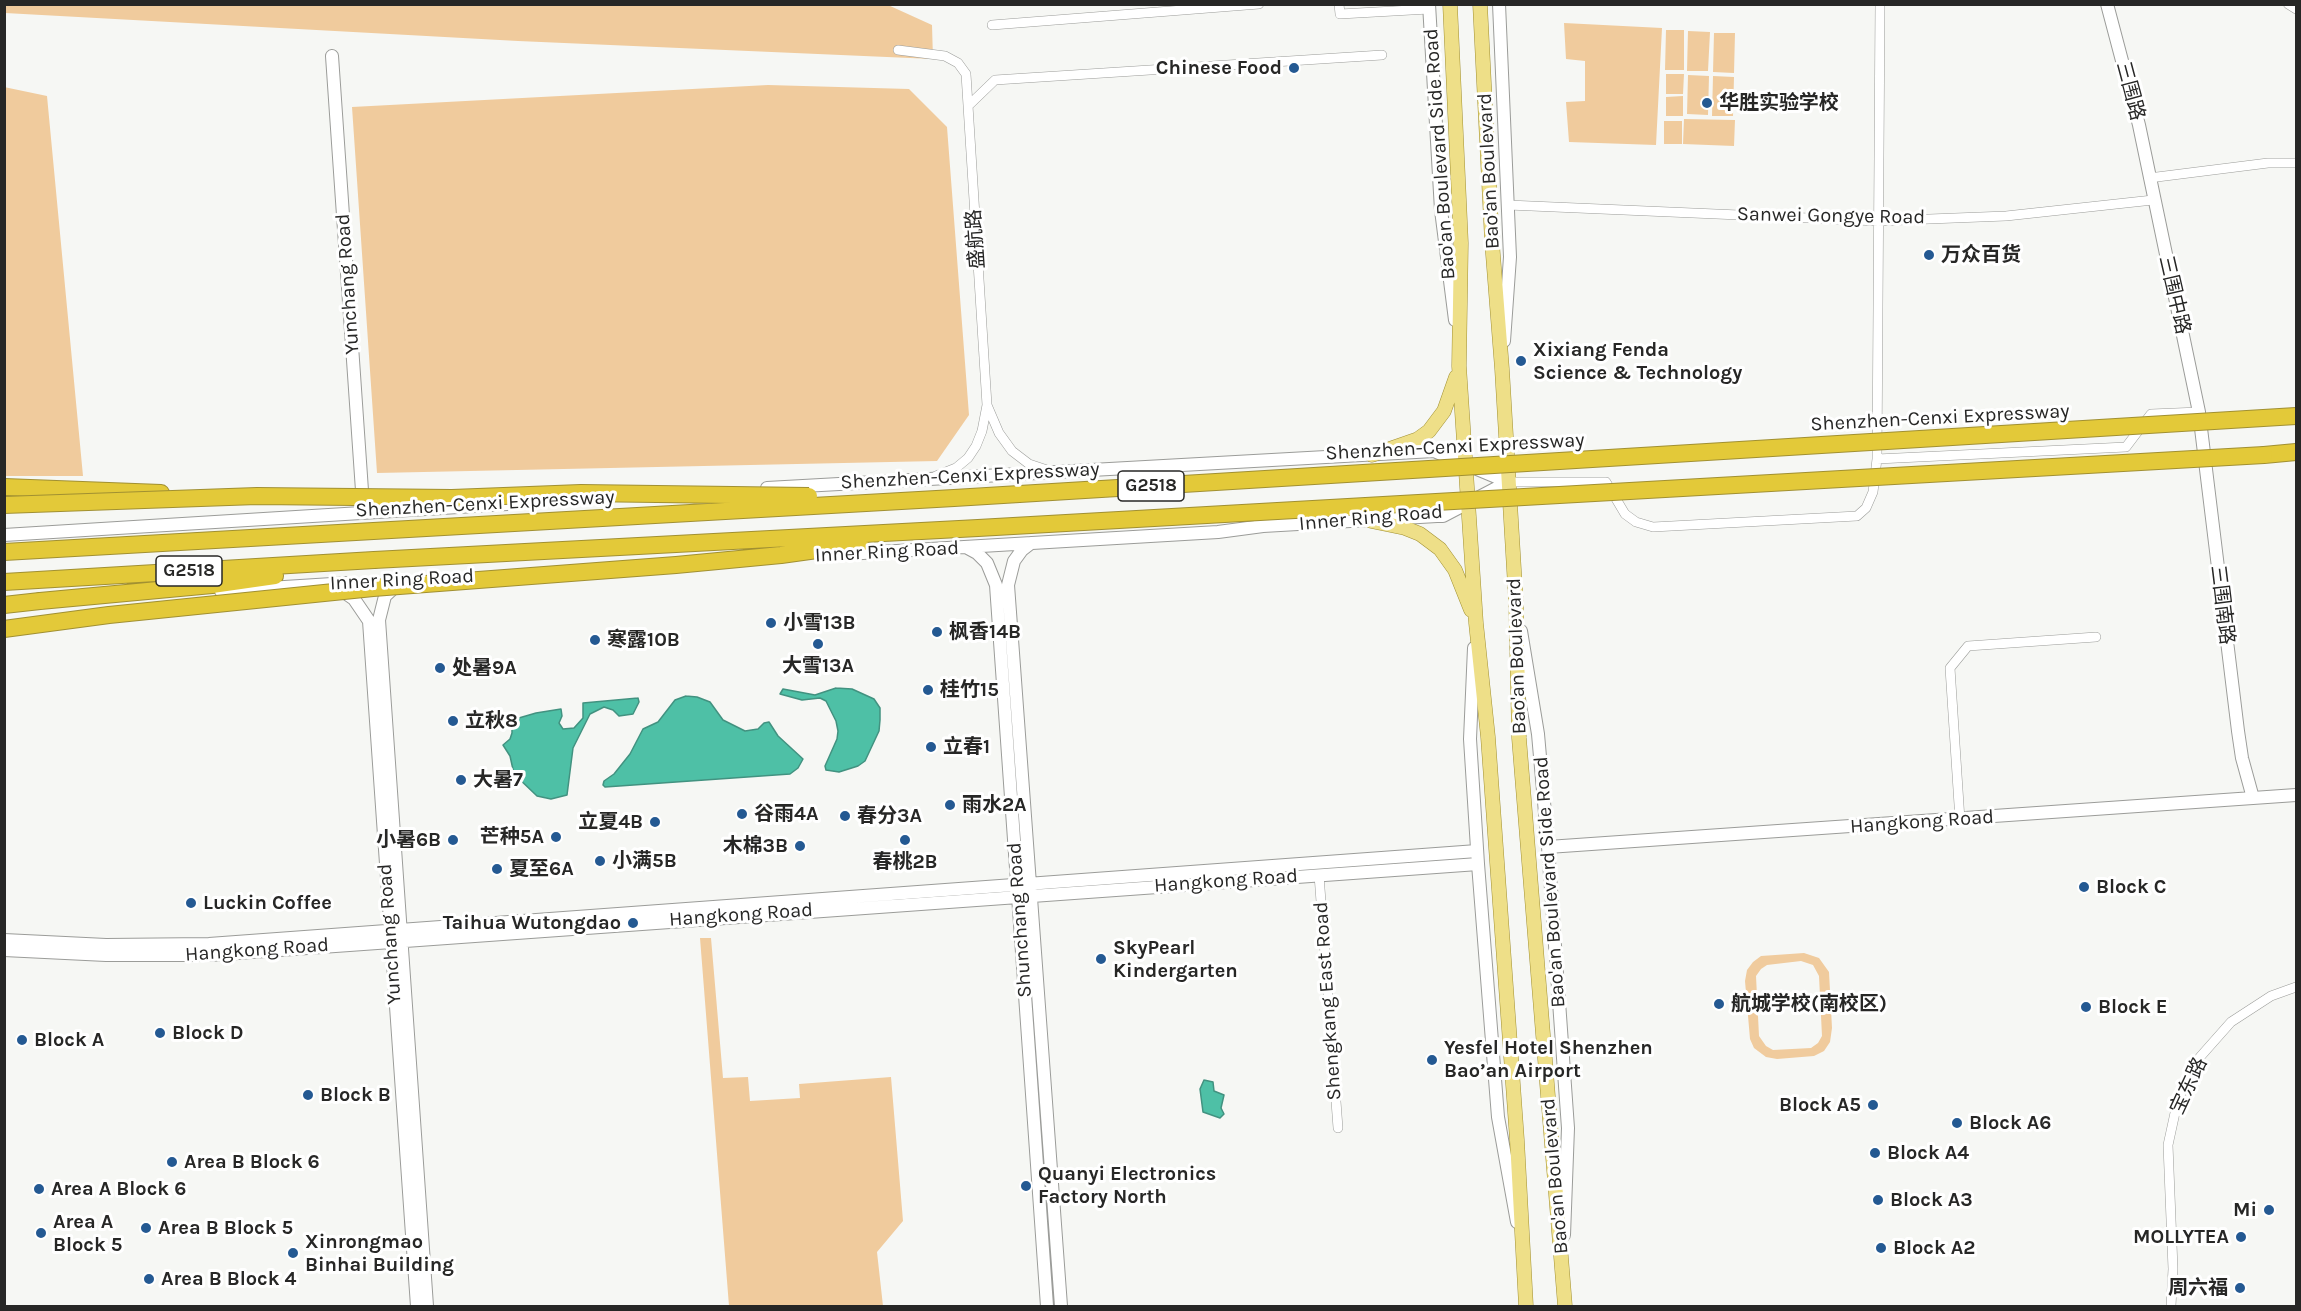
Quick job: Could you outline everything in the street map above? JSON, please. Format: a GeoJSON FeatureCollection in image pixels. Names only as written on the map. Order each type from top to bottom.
{"type":"FeatureCollection","features":[{"type":"Feature","properties":{"kind":"highway","name":"Shenzhen-Cenxi Expressway"},"geometry":{"type":"LineString","coordinates":[[4,552],[954,498],[2296,416]]}},
{"type":"Feature","properties":{"kind":"highway","name":"G2518"},"geometry":{"type":"LineString","coordinates":[[4,582],[2296,454]]}},
{"type":"Feature","properties":{"kind":"highway"},"geometry":{"type":"LineString","coordinates":[[4,487],[258,496],[452,498],[581,493],[954,498]]}},
{"type":"Feature","properties":{"kind":"highway"},"geometry":{"type":"LineString","coordinates":[[4,505],[258,496]]}},
{"type":"Feature","properties":{"kind":"highway"},"geometry":{"type":"LineString","coordinates":[[4,629],[109,615],[373,588],[781,555],[978,528]]}},
{"type":"Feature","properties":{"kind":"highway"},"geometry":{"type":"LineString","coordinates":[[4,604],[212,585],[374,560]]}},
{"type":"Feature","properties":{"kind":"main road","name":"Bao'an Boulevard"},"geometry":{"type":"LineString","coordinates":[[1450,4],[1461,243],[1459,366],[1476,623],[1491,785],[1516,1128],[1526,1306]]}},
{"type":"Feature","properties":{"kind":"main road","name":"Bao'an Boulevard"},"geometry":{"type":"LineString","coordinates":[[1480,4],[1492,242],[1516,603],[1520,738],[1565,1306]]}},
{"type":"Feature","properties":{"kind":"main road"},"geometry":{"type":"LineString","coordinates":[[1372,454],[1418,439],[1429,431],[1444,411],[1459,366]]}},
{"type":"Feature","properties":{"kind":"main road"},"geometry":{"type":"LineString","coordinates":[[1371,521],[1405,528],[1420,534],[1440,549],[1455,570],[1476,623]]}},
{"type":"Feature","properties":{"kind":"street"},"geometry":{"type":"LineString","coordinates":[[992,25],[1259,4]]}},
{"type":"Feature","properties":{"kind":"street"},"geometry":{"type":"LineString","coordinates":[[1339,4],[1340,14],[1429,7]]}},
{"type":"Feature","properties":{"kind":"street"},"geometry":{"type":"LineString","coordinates":[[1499,4],[1510,257],[1502,369]]}},
{"type":"Feature","properties":{"kind":"street"},"geometry":{"type":"LineString","coordinates":[[4,535],[363,512],[1434,451],[1508,482],[1606,482],[1625,514],[1636,522],[1653,527],[1857,516],[1866,508],[1873,492],[1876,459],[1880,4]]}},
{"type":"Feature","properties":{"kind":"street","name":"三围路"},"geometry":{"type":"LineString","coordinates":[[2107,4],[2139,124],[2149,178]]}},
{"type":"Feature","properties":{"kind":"street"},"geometry":{"type":"LineString","coordinates":[[2288,4],[2296,9]]}},
{"type":"Feature","properties":{"kind":"street","name":"Bao'an Boulevard Side Road"},"geometry":{"type":"LineString","coordinates":[[1429,7],[1441,210],[1458,339]]}},
{"type":"Feature","properties":{"kind":"street","name":"盛航路"},"geometry":{"type":"LineString","coordinates":[[898,50],[945,56],[958,63],[966,74],[987,405]]}},
{"type":"Feature","properties":{"kind":"street"},"geometry":{"type":"LineString","coordinates":[[968,106],[995,80],[1382,55]]}},
{"type":"Feature","properties":{"kind":"street","name":"Yunchang Road"},"geometry":{"type":"LineString","coordinates":[[332,56],[363,512]]}},
{"type":"Feature","properties":{"kind":"street"},"geometry":{"type":"LineString","coordinates":[[2149,178],[2268,163],[2296,163]]}},
{"type":"Feature","properties":{"kind":"street","name":"三围中路"},"geometry":{"type":"LineString","coordinates":[[2149,178],[2199,412]]}},
{"type":"Feature","properties":{"kind":"street","name":"Sanwei Gongye Road"},"geometry":{"type":"LineString","coordinates":[[1508,205],[1878,220],[2006,216],[2153,200]]}},
{"type":"Feature","properties":{"kind":"street"},"geometry":{"type":"LineString","coordinates":[[925,479],[956,468],[968,458],[982,431],[987,405]]}},
{"type":"Feature","properties":{"kind":"street"},"geometry":{"type":"LineString","coordinates":[[987,405],[999,433],[1012,451],[1038,468],[1058,472]]}},
{"type":"Feature","properties":{"kind":"street"},"geometry":{"type":"LineString","coordinates":[[1876,459],[2126,447],[2151,414],[2199,412]]}},
{"type":"Feature","properties":{"kind":"street","name":"三围南路"},"geometry":{"type":"LineString","coordinates":[[2199,412],[2238,731],[2242,758],[2253,798]]}},
{"type":"Feature","properties":{"kind":"street","name":"Inner Ring Road"},"geometry":{"type":"LineString","coordinates":[[4,604],[1218,532],[1263,526],[1443,516],[1508,482]]}},
{"type":"Feature","properties":{"kind":"street","name":"Shunchang Road"},"geometry":{"type":"LineString","coordinates":[[1031,543],[1014,561],[1008,585],[1047,1306]]}},
{"type":"Feature","properties":{"kind":"street","name":"Shunchang Road"},"geometry":{"type":"LineString","coordinates":[[964,547],[987,563],[996,585],[1061,1306]]}},
{"type":"Feature","properties":{"kind":"street","name":"Yunchang Road"},"geometry":{"type":"LineString","coordinates":[[405,580],[392,587],[385,597],[379,620],[417,1306]]}},
{"type":"Feature","properties":{"kind":"street","name":"Yunchang Road"},"geometry":{"type":"LineString","coordinates":[[326,584],[354,598],[369,621],[427,1306]]}},
{"type":"Feature","properties":{"kind":"street","name":"Bao'an Boulevard Side Road"},"geometry":{"type":"LineString","coordinates":[[1516,603],[1538,734],[1568,1128],[1563,1270]]}},
{"type":"Feature","properties":{"kind":"street"},"geometry":{"type":"LineString","coordinates":[[1476,623],[1470,739],[1477,858],[1499,1126],[1523,1259]]}},
{"type":"Feature","properties":{"kind":"street"},"geometry":{"type":"LineString","coordinates":[[1960,820],[1950,668],[1968,646],[2096,637]]}},
{"type":"Feature","properties":{"kind":"street","name":"Hangkong Road"},"geometry":{"type":"LineString","coordinates":[[1548,847],[2296,795]]}},
{"type":"Feature","properties":{"kind":"street","name":"Hangkong Road"},"geometry":{"type":"LineString","coordinates":[[4,940],[106,945],[209,944],[395,935],[1477,858]]}},
{"type":"Feature","properties":{"kind":"street","name":"Hangkong Road"},"geometry":{"type":"LineString","coordinates":[[1024,890],[1319,875],[1477,858]]}},
{"type":"Feature","properties":{"kind":"street","name":"Shengkang East Road"},"geometry":{"type":"LineString","coordinates":[[1319,875],[1338,1128]]}},
{"type":"Feature","properties":{"kind":"street","name":"Hangkong Road"},"geometry":{"type":"LineString","coordinates":[[4,950],[105,955],[210,955],[395,935]]}},
{"type":"Feature","properties":{"kind":"street","name":"宝东路"},"geometry":{"type":"LineString","coordinates":[[2171,1306],[2174,1269],[2168,1145],[2178,1100],[2200,1057],[2231,1022],[2271,996],[2296,987]]}},
{"type":"Feature","properties":{"kind":"shaded area"},"geometry":{"type":"Polygon","coordinates":[[[4,5],[888,5],[932,25],[933,59],[518,41],[5,13],[4,5]]]}},
{"type":"Feature","properties":{"kind":"shaded area"},"geometry":{"type":"Polygon","coordinates":[[[1564,23],[1662,28],[1656,145],[1569,142],[1566,102],[1585,101],[1585,61],[1566,59],[1564,23]]]}},
{"type":"Feature","properties":{"kind":"shaded area"},"geometry":{"type":"Polygon","coordinates":[[[1666,30],[1684,30],[1684,70],[1665,70],[1666,30]]]}},
{"type":"Feature","properties":{"kind":"shaded area"},"geometry":{"type":"Polygon","coordinates":[[[1688,31],[1710,32],[1708,71],[1687,71],[1688,31]]]}},
{"type":"Feature","properties":{"kind":"shaded area"},"geometry":{"type":"Polygon","coordinates":[[[1714,33],[1735,33],[1734,73],[1713,72],[1714,33]]]}},
{"type":"Feature","properties":{"kind":"shaded area"},"geometry":{"type":"Polygon","coordinates":[[[1666,74],[1684,74],[1683,94],[1666,94],[1666,74]]]}},
{"type":"Feature","properties":{"kind":"shaded area"},"geometry":{"type":"Polygon","coordinates":[[[1688,75],[1709,76],[1708,115],[1687,114],[1688,75]]]}},
{"type":"Feature","properties":{"kind":"shaded area"},"geometry":{"type":"Polygon","coordinates":[[[1713,76],[1734,77],[1733,116],[1712,116],[1713,76]]]}},
{"type":"Feature","properties":{"kind":"shaded area"},"geometry":{"type":"Polygon","coordinates":[[[768,85],[909,89],[947,127],[969,415],[937,461],[377,473],[352,107],[768,85]]]}},
{"type":"Feature","properties":{"kind":"shaded area"},"geometry":{"type":"Polygon","coordinates":[[[4,87],[47,96],[83,476],[5,476],[4,87]]]}},
{"type":"Feature","properties":{"kind":"shaded area"},"geometry":{"type":"Polygon","coordinates":[[[1683,96],[1683,116],[1666,116],[1666,97],[1683,96]]]}},
{"type":"Feature","properties":{"kind":"shaded area"},"geometry":{"type":"Polygon","coordinates":[[[1684,119],[1735,120],[1734,146],[1683,144],[1684,119]]]}},
{"type":"Feature","properties":{"kind":"shaded area"},"geometry":{"type":"Polygon","coordinates":[[[1664,121],[1682,121],[1682,144],[1664,144],[1664,121]]]}},
{"type":"Feature","properties":{"kind":"shaded area"},"geometry":{"type":"Polygon","coordinates":[[[836,688],[852,689],[874,699],[880,708],[879,731],[865,761],[858,766],[839,772],[826,770],[825,766],[837,739],[838,731],[836,721],[826,701],[820,698],[802,700],[780,694],[783,689],[815,695],[836,688]]]}},
{"type":"Feature","properties":{"kind":"shaded area"},"geometry":{"type":"Polygon","coordinates":[[[686,696],[710,702],[723,720],[745,731],[758,729],[764,723],[769,722],[778,736],[803,759],[798,768],[790,774],[605,787],[604,781],[614,774],[630,754],[643,729],[658,722],[675,700],[686,696]]]}},
{"type":"Feature","properties":{"kind":"shaded area"},"geometry":{"type":"Polygon","coordinates":[[[638,698],[639,702],[633,714],[619,716],[613,710],[604,707],[590,714],[573,748],[567,795],[551,799],[537,796],[514,774],[510,756],[503,745],[510,739],[512,720],[561,709],[562,716],[559,723],[563,729],[574,728],[583,718],[583,703],[638,698]]]}},
{"type":"Feature","properties":{"kind":"shaded area"},"geometry":{"type":"Polygon","coordinates":[[[700,938],[711,938],[723,1078],[748,1077],[750,1101],[800,1098],[799,1084],[891,1077],[903,1221],[877,1252],[883,1306],[729,1306],[700,938]]]}},
{"type":"Feature","properties":{"kind":"shaded area"},"geometry":{"type":"Polygon","coordinates":[[[1804,953],[1819,958],[1829,972],[1832,1028],[1830,1042],[1824,1051],[1814,1056],[1777,1059],[1766,1057],[1754,1048],[1750,1039],[1745,981],[1747,970],[1761,956],[1804,953]],[[1801,961],[1767,965],[1756,976],[1759,1036],[1766,1046],[1773,1050],[1811,1048],[1822,1036],[1819,976],[1813,965],[1801,961]]]}},
{"type":"Feature","properties":{"kind":"shaded area"},"geometry":{"type":"Polygon","coordinates":[[[1204,1080],[1213,1082],[1214,1091],[1224,1095],[1221,1108],[1224,1114],[1220,1118],[1203,1112],[1200,1089],[1204,1080]]]}},
{"type":"Feature","properties":{"kind":"place","name":"Chinese Food"},"geometry":{"type":"Point","coordinates":[1294,68]}},
{"type":"Feature","properties":{"kind":"place","name":"华胜实验学校"},"geometry":{"type":"Point","coordinates":[1707,103]}},
{"type":"Feature","properties":{"kind":"place","name":"万众百货"},"geometry":{"type":"Point","coordinates":[1929,255]}},
{"type":"Feature","properties":{"kind":"place","name":"Xixiang Fenda Science & Technology"},"geometry":{"type":"Point","coordinates":[1521,361]}},
{"type":"Feature","properties":{"kind":"place","name":"小雪13B"},"geometry":{"type":"Point","coordinates":[771,623]}},
{"type":"Feature","properties":{"kind":"place","name":"枫香14B"},"geometry":{"type":"Point","coordinates":[937,632]}},
{"type":"Feature","properties":{"kind":"place","name":"寒露10B"},"geometry":{"type":"Point","coordinates":[595,640]}},
{"type":"Feature","properties":{"kind":"place","name":"大雪13A"},"geometry":{"type":"Point","coordinates":[818,644]}},
{"type":"Feature","properties":{"kind":"place","name":"处暑9A"},"geometry":{"type":"Point","coordinates":[440,668]}},
{"type":"Feature","properties":{"kind":"place","name":"桂竹15"},"geometry":{"type":"Point","coordinates":[928,690]}},
{"type":"Feature","properties":{"kind":"place","name":"立秋8"},"geometry":{"type":"Point","coordinates":[453,721]}},
{"type":"Feature","properties":{"kind":"place","name":"立春1"},"geometry":{"type":"Point","coordinates":[931,747]}},
{"type":"Feature","properties":{"kind":"place","name":"大暑7"},"geometry":{"type":"Point","coordinates":[461,780]}},
{"type":"Feature","properties":{"kind":"place","name":"雨水2A"},"geometry":{"type":"Point","coordinates":[950,805]}},
{"type":"Feature","properties":{"kind":"place","name":"谷雨4A"},"geometry":{"type":"Point","coordinates":[742,814]}},
{"type":"Feature","properties":{"kind":"place","name":"春分3A"},"geometry":{"type":"Point","coordinates":[845,816]}},
{"type":"Feature","properties":{"kind":"place","name":"立夏4B"},"geometry":{"type":"Point","coordinates":[655,822]}},
{"type":"Feature","properties":{"kind":"place","name":"芒种5A"},"geometry":{"type":"Point","coordinates":[556,837]}},
{"type":"Feature","properties":{"kind":"place","name":"小暑6B"},"geometry":{"type":"Point","coordinates":[453,840]}},
{"type":"Feature","properties":{"kind":"place","name":"春桃2B"},"geometry":{"type":"Point","coordinates":[905,840]}},
{"type":"Feature","properties":{"kind":"place","name":"木棉3B"},"geometry":{"type":"Point","coordinates":[800,846]}},
{"type":"Feature","properties":{"kind":"place","name":"小满5B"},"geometry":{"type":"Point","coordinates":[600,861]}},
{"type":"Feature","properties":{"kind":"place","name":"夏至6A"},"geometry":{"type":"Point","coordinates":[497,869]}},
{"type":"Feature","properties":{"kind":"place","name":"Block C"},"geometry":{"type":"Point","coordinates":[2084,887]}},
{"type":"Feature","properties":{"kind":"place","name":"Luckin Coffee"},"geometry":{"type":"Point","coordinates":[191,903]}},
{"type":"Feature","properties":{"kind":"place","name":"Taihua Wutongdao"},"geometry":{"type":"Point","coordinates":[633,923]}},
{"type":"Feature","properties":{"kind":"place","name":"SkyPearl Kindergarten"},"geometry":{"type":"Point","coordinates":[1101,959]}},
{"type":"Feature","properties":{"kind":"place","name":"航城学校(南校区)"},"geometry":{"type":"Point","coordinates":[1719,1004]}},
{"type":"Feature","properties":{"kind":"place","name":"Block E"},"geometry":{"type":"Point","coordinates":[2086,1007]}},
{"type":"Feature","properties":{"kind":"place","name":"Block D"},"geometry":{"type":"Point","coordinates":[160,1033]}},
{"type":"Feature","properties":{"kind":"place","name":"Block A"},"geometry":{"type":"Point","coordinates":[22,1040]}},
{"type":"Feature","properties":{"kind":"place","name":"Yesfel Hotel Shenzhen Bao’an Airport"},"geometry":{"type":"Point","coordinates":[1432,1060]}},
{"type":"Feature","properties":{"kind":"place","name":"Block B"},"geometry":{"type":"Point","coordinates":[308,1095]}},
{"type":"Feature","properties":{"kind":"place","name":"Block A5"},"geometry":{"type":"Point","coordinates":[1873,1105]}},
{"type":"Feature","properties":{"kind":"place","name":"Block A6"},"geometry":{"type":"Point","coordinates":[1957,1123]}},
{"type":"Feature","properties":{"kind":"place","name":"Block A4"},"geometry":{"type":"Point","coordinates":[1875,1153]}},
{"type":"Feature","properties":{"kind":"place","name":"Area B Block 6"},"geometry":{"type":"Point","coordinates":[172,1162]}},
{"type":"Feature","properties":{"kind":"place","name":"Quanyi Electronics Factory North"},"geometry":{"type":"Point","coordinates":[1026,1186]}},
{"type":"Feature","properties":{"kind":"place","name":"Area A Block 6"},"geometry":{"type":"Point","coordinates":[39,1189]}},
{"type":"Feature","properties":{"kind":"place","name":"Block A3"},"geometry":{"type":"Point","coordinates":[1878,1200]}},
{"type":"Feature","properties":{"kind":"place","name":"Mi"},"geometry":{"type":"Point","coordinates":[2269,1210]}},
{"type":"Feature","properties":{"kind":"place","name":"Area B Block 5"},"geometry":{"type":"Point","coordinates":[146,1228]}},
{"type":"Feature","properties":{"kind":"place","name":"Area A Block 5"},"geometry":{"type":"Point","coordinates":[41,1233]}},
{"type":"Feature","properties":{"kind":"place","name":"MOLLYTEA"},"geometry":{"type":"Point","coordinates":[2241,1237]}},
{"type":"Feature","properties":{"kind":"place","name":"Block A2"},"geometry":{"type":"Point","coordinates":[1881,1248]}},
{"type":"Feature","properties":{"kind":"place","name":"Xinrongmao Binhai Building"},"geometry":{"type":"Point","coordinates":[293,1253]}},
{"type":"Feature","properties":{"kind":"place","name":"Area B Block 4"},"geometry":{"type":"Point","coordinates":[149,1279]}},
{"type":"Feature","properties":{"kind":"place","name":"周六福"},"geometry":{"type":"Point","coordinates":[2240,1288]}}]}
